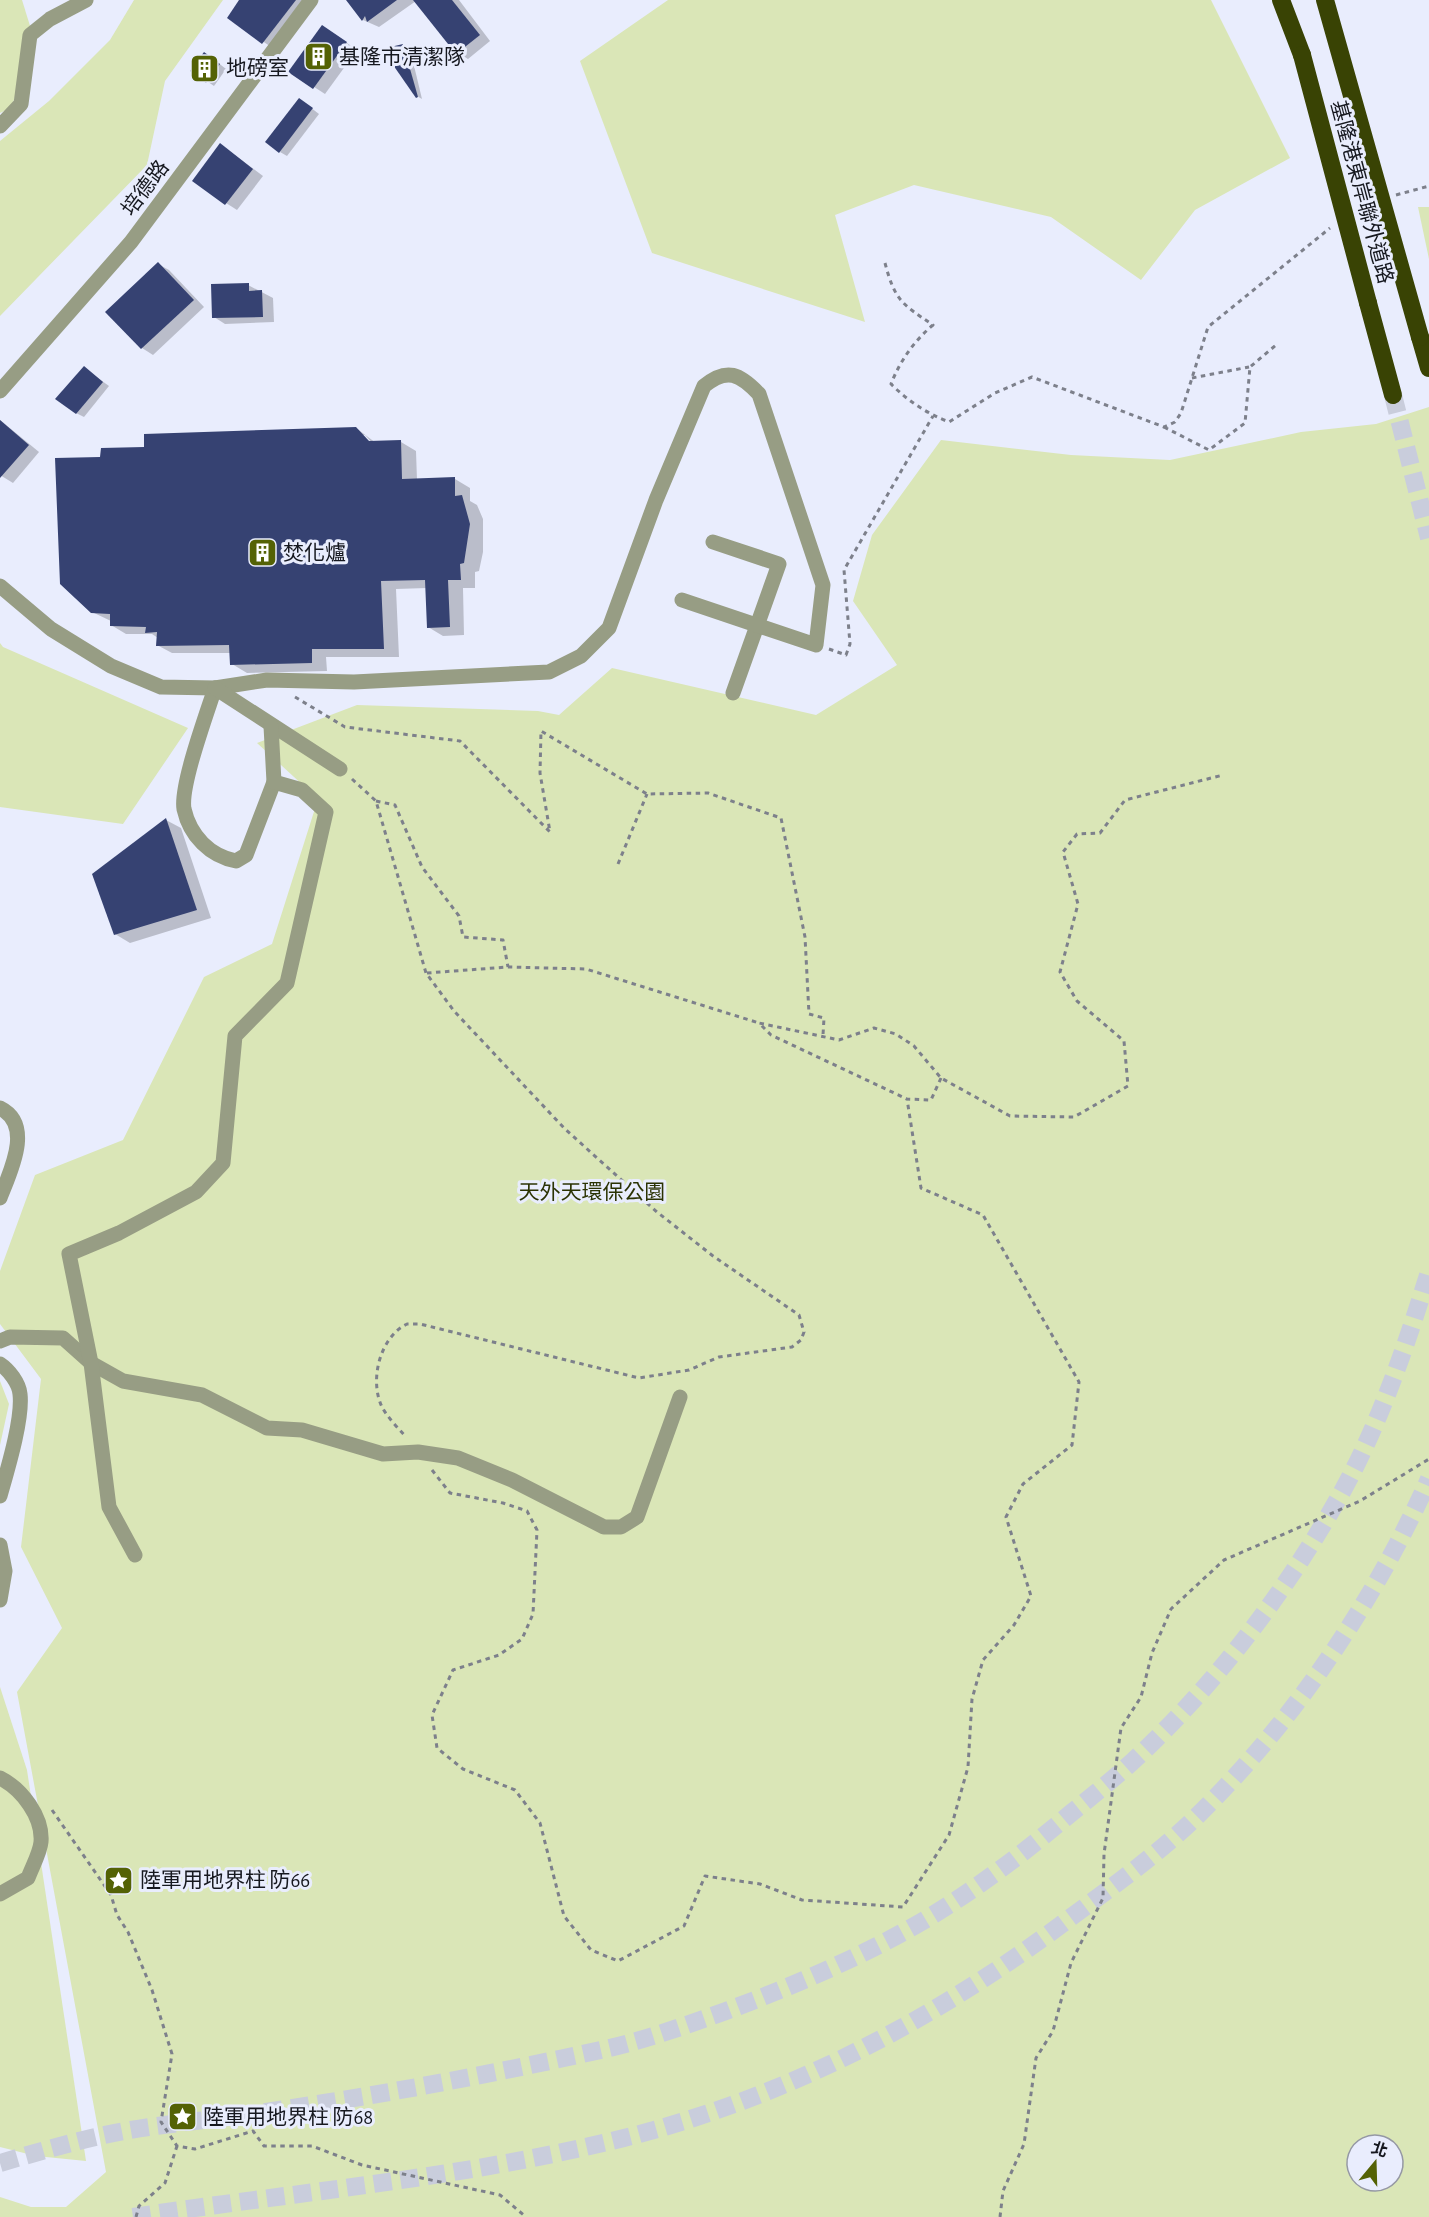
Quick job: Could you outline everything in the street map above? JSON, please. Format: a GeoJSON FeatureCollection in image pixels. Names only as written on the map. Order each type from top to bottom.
{"type":"FeatureCollection","features":[{"type":"Feature","properties":{"kind":"highway"},"geometry":{"type":"LineString","coordinates":[[1281,0],[1302,55]]}},
{"type":"Feature","properties":{"kind":"highway","name":"基隆港東岸聯外道路"},"geometry":{"type":"LineString","coordinates":[[1289,0],[1393,395]]}},
{"type":"Feature","properties":{"kind":"highway","name":"基隆港東岸聯外道路"},"geometry":{"type":"LineString","coordinates":[[1325,0],[1429,368]]}},
{"type":"Feature","properties":{"kind":"street"},"geometry":{"type":"LineString","coordinates":[[0,126],[21,104],[30,35],[51,19],[86,0]]}},
{"type":"Feature","properties":{"kind":"street","name":"培德路"},"geometry":{"type":"LineString","coordinates":[[0,391],[131,242],[311,0]]}},
{"type":"Feature","properties":{"kind":"street"},"geometry":{"type":"LineString","coordinates":[[0,586],[51,629],[129,675],[161,687],[215,688],[267,680],[354,681],[549,672],[581,656],[609,628],[656,501],[704,386],[715,377],[729,374],[745,380],[759,394],[823,585],[816,645],[682,600]]}},
{"type":"Feature","properties":{"kind":"street"},"geometry":{"type":"LineString","coordinates":[[713,542],[779,564],[733,693]]}},
{"type":"Feature","properties":{"kind":"street"},"geometry":{"type":"LineString","coordinates":[[215,688],[340,769]]}},
{"type":"Feature","properties":{"kind":"street"},"geometry":{"type":"LineString","coordinates":[[215,688],[185,791],[184,809],[199,842],[220,858],[236,861],[246,855],[274,782],[271,726]]}},
{"type":"Feature","properties":{"kind":"street"},"geometry":{"type":"LineString","coordinates":[[135,1555],[109,1507],[91,1363],[69,1254],[119,1233],[196,1192],[223,1163],[235,1036],[287,983],[326,812],[302,790],[274,782]]}},
{"type":"Feature","properties":{"kind":"street"},"geometry":{"type":"LineString","coordinates":[[0,1108],[5,1110],[18,1131],[16,1155],[0,1198]]}},
{"type":"Feature","properties":{"kind":"street"},"geometry":{"type":"LineString","coordinates":[[0,1341],[10,1337],[63,1338],[91,1363],[123,1381],[202,1395],[267,1428],[302,1431],[383,1454],[418,1452],[458,1458],[512,1480],[604,1527],[621,1527],[637,1517],[680,1397]]}},
{"type":"Feature","properties":{"kind":"street"},"geometry":{"type":"LineString","coordinates":[[0,1364],[9,1370],[21,1394],[14,1443],[0,1496]]}},
{"type":"Feature","properties":{"kind":"street"},"geometry":{"type":"LineString","coordinates":[[0,1545],[5,1571],[0,1600]]}},
{"type":"Feature","properties":{"kind":"street"},"geometry":{"type":"LineString","coordinates":[[0,1894],[28,1878],[41,1842],[35,1814],[23,1797],[1,1776]]}},
{"type":"Feature","properties":{"kind":"path"},"geometry":{"type":"LineString","coordinates":[[1395,195],[1429,186]]}},
{"type":"Feature","properties":{"kind":"path"},"geometry":{"type":"LineString","coordinates":[[1164,427],[1175,422],[1181,413],[1208,327],[1333,226]]}},
{"type":"Feature","properties":{"kind":"path"},"geometry":{"type":"LineString","coordinates":[[885,263],[891,284],[901,303],[933,325],[921,335],[900,364],[891,384],[905,399],[949,422],[994,393],[1032,376],[1164,427],[1209,450],[1245,423],[1250,367]]}},
{"type":"Feature","properties":{"kind":"path"},"geometry":{"type":"LineString","coordinates":[[1192,378],[1250,367],[1276,345]]}},
{"type":"Feature","properties":{"kind":"path"},"geometry":{"type":"LineString","coordinates":[[816,645],[846,655],[850,644],[844,570],[933,415]]}},
{"type":"Feature","properties":{"kind":"path"},"geometry":{"type":"LineString","coordinates":[[267,680],[345,727],[460,741],[550,832],[540,773],[542,731],[647,794],[708,793],[781,818],[805,937],[809,1014],[824,1018],[823,1035]]}},
{"type":"Feature","properties":{"kind":"path"},"geometry":{"type":"LineString","coordinates":[[340,769],[376,801],[395,805],[422,867],[459,916],[464,937],[503,940],[508,967]]}},
{"type":"Feature","properties":{"kind":"path"},"geometry":{"type":"LineString","coordinates":[[426,973],[508,967],[586,969],[759,1023],[839,1040],[874,1028],[896,1034],[914,1046],[941,1078],[1010,1116],[1074,1117],[1128,1086],[1124,1041],[1077,1000],[1060,972],[1078,904],[1063,852],[1077,834],[1100,832],[1125,800],[1223,775]]}},
{"type":"Feature","properties":{"kind":"path"},"geometry":{"type":"LineString","coordinates":[[618,864],[647,794]]}},
{"type":"Feature","properties":{"kind":"path"},"geometry":{"type":"LineString","coordinates":[[376,801],[426,973],[454,1011],[565,1130],[657,1212],[714,1256],[799,1315],[804,1332],[801,1340],[792,1347],[719,1358],[689,1370],[639,1378],[420,1324],[407,1324],[392,1335],[384,1348],[379,1367],[378,1388],[382,1407],[450,1493],[503,1503],[527,1511],[537,1530],[533,1614],[522,1639],[499,1655],[453,1670],[432,1715],[437,1748],[463,1769],[515,1790],[540,1823],[564,1916],[591,1950],[618,1961],[684,1926],[705,1876],[760,1884],[802,1900],[903,1907],[950,1835],[968,1767],[972,1699],[983,1660],[1014,1625],[1031,1596],[1006,1517],[1023,1484],[1072,1445],[1079,1382],[983,1215],[921,1188],[907,1099]]}},
{"type":"Feature","properties":{"kind":"path"},"geometry":{"type":"LineString","coordinates":[[759,1023],[771,1035],[907,1099],[931,1100],[941,1078]]}},
{"type":"Feature","properties":{"kind":"path"},"geometry":{"type":"LineString","coordinates":[[1000,2217],[1003,2191],[1024,2144],[1036,2058],[1053,2031],[1071,1964],[1103,1898],[1104,1854],[1121,1728],[1141,1697],[1152,1653],[1171,1609],[1224,1560],[1360,1501],[1429,1459]]}},
{"type":"Feature","properties":{"kind":"path"},"geometry":{"type":"LineString","coordinates":[[46,1801],[111,1895],[117,1915],[128,1932],[153,1990],[172,2054],[161,2122],[177,2146],[195,2149],[253,2132],[264,2146],[312,2146],[362,2165],[500,2195],[526,2217]]}},
{"type":"Feature","properties":{"kind":"path"},"geometry":{"type":"LineString","coordinates":[[136,2217],[139,2206],[165,2183],[177,2146]]}},
{"type":"Feature","properties":{"kind":"green space"},"geometry":{"type":"Polygon","coordinates":[[[0,0],[22,0],[35,42],[11,108],[0,113],[0,0]]]}},
{"type":"Feature","properties":{"kind":"green space"},"geometry":{"type":"Polygon","coordinates":[[[134,0],[223,0],[165,81],[147,165],[0,316],[0,141],[49,101],[110,40],[134,0]]]}},
{"type":"Feature","properties":{"kind":"green space"},"geometry":{"type":"Polygon","coordinates":[[[668,0],[1211,0],[1290,158],[1195,210],[1141,280],[1051,217],[914,185],[835,215],[865,322],[652,253],[580,61],[668,0]]]}},
{"type":"Feature","properties":{"kind":"green space"},"geometry":{"type":"Polygon","coordinates":[[[1418,207],[1429,207],[1429,259],[1418,207]]]}},
{"type":"Feature","properties":{"kind":"green space","name":"天外天環保公園"},"geometry":{"type":"Polygon","coordinates":[[[1429,407],[1429,2217],[0,2217],[0,2197],[31,2207],[66,2207],[106,2172],[17,1692],[62,1628],[21,1547],[41,1379],[0,1324],[0,1271],[35,1175],[123,1140],[204,977],[272,944],[318,799],[257,743],[357,705],[538,711],[559,715],[612,668],[816,715],[897,665],[853,601],[872,535],[941,440],[1071,455],[1170,460],[1301,432],[1376,424],[1429,407]]]}},
{"type":"Feature","properties":{"kind":"green space"},"geometry":{"type":"Polygon","coordinates":[[[0,643],[3,647],[188,728],[123,824],[0,807],[0,643]]]}},
{"type":"Feature","properties":{"kind":"green space"},"geometry":{"type":"Polygon","coordinates":[[[0,1381],[9,1404],[0,1445],[0,1381]]]}},
{"type":"Feature","properties":{"kind":"green space"},"geometry":{"type":"Polygon","coordinates":[[[0,1687],[27,1770],[86,2161],[36,2156],[0,2147],[0,1687]]]}},
{"type":"Feature","properties":{"kind":"building"},"geometry":{"type":"Polygon","coordinates":[[[239,0],[296,0],[262,44],[227,18],[239,0]]]}},
{"type":"Feature","properties":{"kind":"building"},"geometry":{"type":"Polygon","coordinates":[[[346,0],[397,0],[367,22],[365,16],[362,21],[346,0]]]}},
{"type":"Feature","properties":{"kind":"building"},"geometry":{"type":"Polygon","coordinates":[[[413,0],[452,0],[480,35],[456,54],[413,0]]]}},
{"type":"Feature","properties":{"kind":"building","name":"基隆市清潔隊"},"geometry":{"type":"Polygon","coordinates":[[[322,25],[347,42],[313,89],[288,72],[322,25]]]}},
{"type":"Feature","properties":{"kind":"building"},"geometry":{"type":"Polygon","coordinates":[[[403,44],[418,97],[416,98],[382,49],[403,44]]]}},
{"type":"Feature","properties":{"kind":"building","name":"地磅室"},"geometry":{"type":"Polygon","coordinates":[[[204,52],[220,64],[206,83],[190,71],[204,52]]]}},
{"type":"Feature","properties":{"kind":"building"},"geometry":{"type":"Polygon","coordinates":[[[299,98],[313,108],[279,153],[265,142],[299,98]]]}},
{"type":"Feature","properties":{"kind":"building"},"geometry":{"type":"Polygon","coordinates":[[[220,143],[253,169],[225,205],[192,181],[220,143]]]}},
{"type":"Feature","properties":{"kind":"building"},"geometry":{"type":"Polygon","coordinates":[[[158,262],[194,300],[141,349],[105,312],[158,262]]]}},
{"type":"Feature","properties":{"kind":"building"},"geometry":{"type":"Polygon","coordinates":[[[249,283],[249,291],[262,290],[263,317],[212,318],[211,284],[249,283]]]}},
{"type":"Feature","properties":{"kind":"building"},"geometry":{"type":"Polygon","coordinates":[[[84,366],[103,382],[76,414],[55,399],[84,366]]]}},
{"type":"Feature","properties":{"kind":"building"},"geometry":{"type":"Polygon","coordinates":[[[0,420],[29,445],[0,478],[0,420]]]}},
{"type":"Feature","properties":{"kind":"building","name":"焚化爐"},"geometry":{"type":"Polygon","coordinates":[[[356,427],[369,441],[401,440],[402,479],[455,477],[455,496],[462,495],[470,524],[464,563],[460,564],[461,580],[448,580],[450,627],[427,628],[425,580],[381,581],[384,649],[312,649],[312,663],[230,665],[229,645],[156,646],[157,632],[145,633],[146,627],[110,626],[110,614],[91,613],[60,584],[55,458],[100,457],[101,448],[144,447],[144,434],[356,427]]]}},
{"type":"Feature","properties":{"kind":"building"},"geometry":{"type":"Polygon","coordinates":[[[166,818],[197,910],[114,935],[92,874],[166,818]]]}},
{"type":"Feature","properties":{"kind":"tunnel"},"geometry":{"type":"LineString","coordinates":[[1393,395],[1429,538]]}},
{"type":"Feature","properties":{"kind":"tunnel"},"geometry":{"type":"LineString","coordinates":[[0,2163],[114,2133],[394,2091],[521,2067],[620,2045],[726,2011],[801,1981],[851,1959],[923,1921],[1017,1857],[1132,1762],[1191,1702],[1245,1638],[1317,1535],[1366,1445],[1390,1388],[1429,1272]]}},
{"type":"Feature","properties":{"kind":"tunnel"},"geometry":{"type":"LineString","coordinates":[[133,2217],[441,2174],[502,2164],[624,2138],[742,2101],[854,2053],[908,2024],[1012,1960],[1112,1887],[1177,1835],[1229,1784],[1296,1704],[1327,1661],[1382,1572],[1429,1479]]}},
{"type":"Feature","properties":{"kind":"place","name":"基隆市清潔隊"},"geometry":{"type":"Point","coordinates":[318,57]}},
{"type":"Feature","properties":{"kind":"place","name":"地磅室"},"geometry":{"type":"Point","coordinates":[205,68]}},
{"type":"Feature","properties":{"kind":"place","name":"焚化爐"},"geometry":{"type":"Point","coordinates":[262,553]}},
{"type":"Feature","properties":{"kind":"place","name":"陸軍用地界柱 防66"},"geometry":{"type":"Point","coordinates":[119,1880]}},
{"type":"Feature","properties":{"kind":"place","name":"陸軍用地界柱 防68"},"geometry":{"type":"Point","coordinates":[182,2117]}}]}
